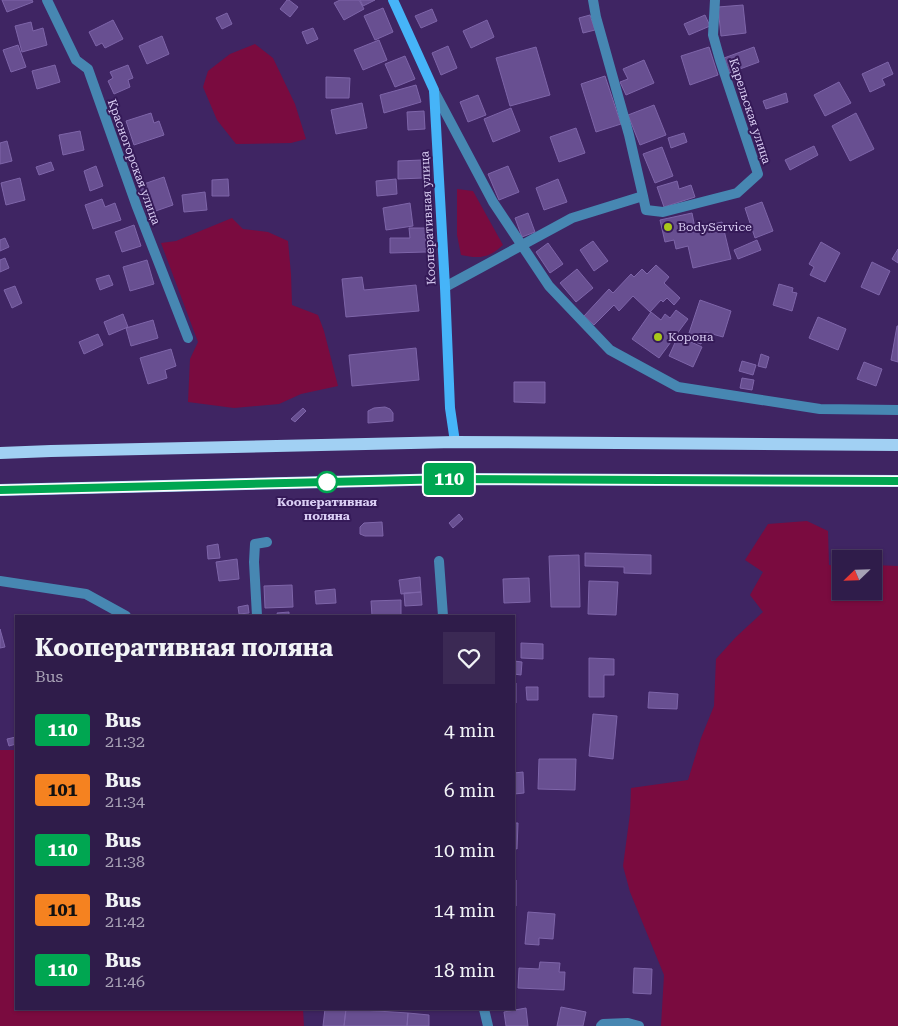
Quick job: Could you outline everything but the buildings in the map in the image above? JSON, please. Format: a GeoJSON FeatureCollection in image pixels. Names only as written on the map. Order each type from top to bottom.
{"type":"FeatureCollection","features":[{"type":"Feature","properties":{"kind":"main road"},"geometry":{"type":"LineString","coordinates":[[0,453],[61,450],[455,442],[898,445]]}},
{"type":"Feature","properties":{"kind":"main road"},"geometry":{"type":"LineString","coordinates":[[0,490],[452,479],[898,481]]}},
{"type":"Feature","properties":{"kind":"street","name":"Красногорская улица"},"geometry":{"type":"LineString","coordinates":[[47,0],[76,60],[88,70],[137,207],[188,338]]}},
{"type":"Feature","properties":{"kind":"street","name":"Кооперативная улица"},"geometry":{"type":"LineString","coordinates":[[393,0],[434,90],[450,408],[455,442]]}},
{"type":"Feature","properties":{"kind":"street"},"geometry":{"type":"LineString","coordinates":[[445,288],[576,216],[643,196],[629,135],[593,0]]}},
{"type":"Feature","properties":{"kind":"street","name":"Карельская улица"},"geometry":{"type":"LineString","coordinates":[[643,196],[646,210],[663,212],[737,193],[758,174],[713,35],[715,0]]}},
{"type":"Feature","properties":{"kind":"street"},"geometry":{"type":"LineString","coordinates":[[434,90],[493,202],[550,286],[610,350],[678,387],[820,409],[898,410]]}},
{"type":"Feature","properties":{"kind":"street"},"geometry":{"type":"LineString","coordinates":[[257,615],[255,544],[267,542]]}},
{"type":"Feature","properties":{"kind":"street"},"geometry":{"type":"LineString","coordinates":[[439,561],[443,615]]}},
{"type":"Feature","properties":{"kind":"street"},"geometry":{"type":"LineString","coordinates":[[0,581],[86,594],[124,615]]}},
{"type":"Feature","properties":{"kind":"street"},"geometry":{"type":"LineString","coordinates":[[484,1010],[488,1026]]}},
{"type":"Feature","properties":{"kind":"street"},"geometry":{"type":"LineString","coordinates":[[601,1026],[603,1024],[628,1023],[639,1026]]}},
{"type":"Feature","properties":{"kind":"shaded area"},"geometry":{"type":"Polygon","coordinates":[[[255,44],[273,58],[295,104],[306,139],[291,143],[236,144],[217,120],[203,87],[208,71],[230,54],[255,44]]]}},
{"type":"Feature","properties":{"kind":"shaded area"},"geometry":{"type":"Polygon","coordinates":[[[457,189],[473,191],[503,245],[493,253],[479,257],[461,255],[457,235],[457,189]]]}},
{"type":"Feature","properties":{"kind":"shaded area"},"geometry":{"type":"Polygon","coordinates":[[[232,218],[243,229],[268,232],[288,241],[292,305],[318,315],[338,386],[301,394],[279,404],[234,408],[188,402],[190,359],[198,342],[161,243],[176,241],[232,218]]]}},
{"type":"Feature","properties":{"kind":"shaded area"},"geometry":{"type":"Polygon","coordinates":[[[807,521],[828,531],[829,565],[832,565],[832,600],[882,600],[882,565],[898,566],[898,1026],[661,1026],[664,975],[630,892],[623,866],[630,814],[631,788],[688,780],[701,738],[714,706],[716,659],[763,612],[750,595],[763,572],[745,560],[768,524],[807,521]]]}},
{"type":"Feature","properties":{"kind":"shaded area"},"geometry":{"type":"Polygon","coordinates":[[[0,750],[15,750],[15,1010],[303,1010],[304,1026],[0,1026],[0,750]]]}},
{"type":"Feature","properties":{"kind":"bus line","name":"110"},"geometry":{"type":"LineString","coordinates":[[0,490],[452,479],[898,481]]}},
{"type":"Feature","properties":{"kind":"place","name":"BodyService"},"geometry":{"type":"Point","coordinates":[668,227]}},
{"type":"Feature","properties":{"kind":"place","name":"Корона"},"geometry":{"type":"Point","coordinates":[658,337]}},
{"type":"Feature","properties":{"kind":"place","name":"Кооперативная поляна"},"geometry":{"type":"Point","coordinates":[327,482]}}]}
